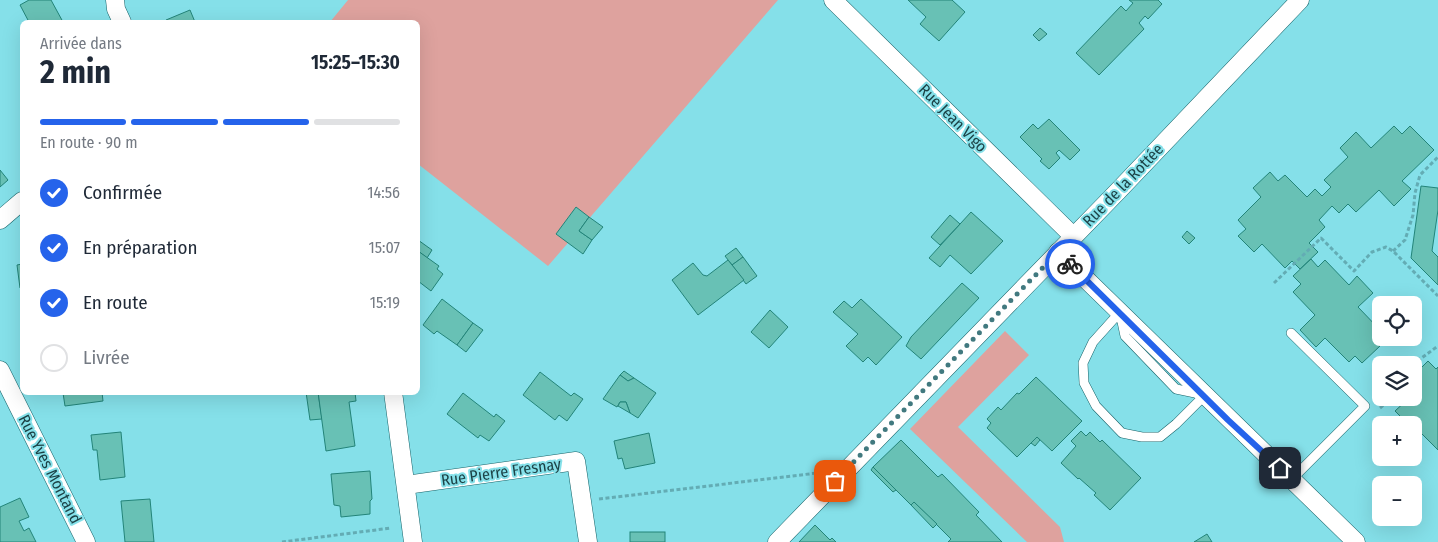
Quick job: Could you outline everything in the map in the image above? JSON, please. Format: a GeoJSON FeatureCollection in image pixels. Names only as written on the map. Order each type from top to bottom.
{"type":"FeatureCollection","features":[{"type":"Feature","properties":{"kind":"street"},"geometry":{"type":"LineString","coordinates":[[115,0],[116,9],[121,20]]}},
{"type":"Feature","properties":{"kind":"street","name":"Rue Jean Vigo"},"geometry":{"type":"LineString","coordinates":[[833,0],[1073,236]]}},
{"type":"Feature","properties":{"kind":"street","name":"Rue de la Rottée"},"geometry":{"type":"LineString","coordinates":[[777,542],[1118,191],[1300,0]]}},
{"type":"Feature","properties":{"kind":"street"},"geometry":{"type":"LineString","coordinates":[[0,220],[20,203]]}},
{"type":"Feature","properties":{"kind":"street"},"geometry":{"type":"LineString","coordinates":[[1058,252],[1356,542]]}},
{"type":"Feature","properties":{"kind":"street","name":"Rue Yves Montand"},"geometry":{"type":"LineString","coordinates":[[0,370],[86,542]]}},
{"type":"Feature","properties":{"kind":"street"},"geometry":{"type":"LineString","coordinates":[[393,395],[412,534]]}},
{"type":"Feature","properties":{"kind":"street","name":"Rue Pierre Fresnay"},"geometry":{"type":"LineString","coordinates":[[406,485],[576,461],[588,542]]}},
{"type":"Feature","properties":{"kind":"lane"},"geometry":{"type":"LineString","coordinates":[[1120,312],[1093,342],[1083,363],[1084,383],[1096,406],[1122,433],[1142,437],[1160,437],[1205,396]]}},
{"type":"Feature","properties":{"kind":"lane"},"geometry":{"type":"LineString","coordinates":[[1291,333],[1365,406],[1292,479]]}},
{"type":"Feature","properties":{"kind":"path"},"geometry":{"type":"LineString","coordinates":[[1393,251],[1405,240],[1413,215],[1415,193],[1420,175],[1438,158]]}},
{"type":"Feature","properties":{"kind":"path"},"geometry":{"type":"LineString","coordinates":[[1274,283],[1321,238],[1354,271],[1372,252],[1386,247],[1393,251],[1438,296]]}},
{"type":"Feature","properties":{"kind":"path"},"geometry":{"type":"LineString","coordinates":[[1422,359],[1437,349]]}},
{"type":"Feature","properties":{"kind":"path"},"geometry":{"type":"LineString","coordinates":[[582,501],[820,472],[835,481]]}},
{"type":"Feature","properties":{"kind":"path"},"geometry":{"type":"LineString","coordinates":[[282,542],[412,534]]}},
{"type":"Feature","properties":{"kind":"shaded area"},"geometry":{"type":"Polygon","coordinates":[[[348,0],[778,0],[548,266],[420,166],[420,20],[332,20],[348,0]]]}},
{"type":"Feature","properties":{"kind":"shaded area"},"geometry":{"type":"Polygon","coordinates":[[[1005,331],[1029,355],[958,427],[1060,527],[1064,542],[1027,542],[910,429],[1005,331]]]}},
{"type":"Feature","properties":{"kind":"building"},"geometry":{"type":"Polygon","coordinates":[[[29,0],[51,0],[62,20],[28,20],[20,5],[29,0]]]}},
{"type":"Feature","properties":{"kind":"building"},"geometry":{"type":"Polygon","coordinates":[[[908,0],[952,0],[965,12],[939,41],[920,24],[926,17],[908,0]]]}},
{"type":"Feature","properties":{"kind":"building"},"geometry":{"type":"Polygon","coordinates":[[[1129,0],[1158,0],[1162,4],[1148,19],[1145,16],[1139,23],[1144,29],[1099,75],[1076,53],[1121,6],[1126,11],[1133,3],[1129,0]]]}},
{"type":"Feature","properties":{"kind":"building"},"geometry":{"type":"Polygon","coordinates":[[[190,10],[194,20],[166,20],[190,10]]]}},
{"type":"Feature","properties":{"kind":"building"},"geometry":{"type":"Polygon","coordinates":[[[1040,28],[1047,34],[1039,41],[1033,35],[1040,28]]]}},
{"type":"Feature","properties":{"kind":"building"},"geometry":{"type":"Polygon","coordinates":[[[1049,119],[1080,150],[1070,160],[1059,150],[1056,153],[1060,158],[1049,169],[1040,161],[1042,159],[1020,137],[1033,124],[1038,129],[1049,119]]]}},
{"type":"Feature","properties":{"kind":"building"},"geometry":{"type":"Polygon","coordinates":[[[1394,126],[1402,134],[1410,126],[1434,150],[1402,181],[1411,189],[1394,206],[1379,190],[1356,212],[1348,204],[1339,213],[1332,206],[1319,220],[1325,227],[1309,243],[1318,252],[1300,269],[1292,261],[1285,268],[1262,244],[1254,252],[1238,236],[1246,229],[1238,220],[1261,197],[1253,188],[1270,172],[1278,181],[1285,175],[1307,197],[1315,189],[1322,196],[1331,187],[1324,180],[1348,157],[1340,148],[1356,132],[1371,148],[1394,126]]]}},
{"type":"Feature","properties":{"kind":"building"},"geometry":{"type":"Polygon","coordinates":[[[0,170],[8,180],[0,187],[0,170]]]}},
{"type":"Feature","properties":{"kind":"building"},"geometry":{"type":"Polygon","coordinates":[[[1421,186],[1438,188],[1438,210],[1432,251],[1438,257],[1438,285],[1411,258],[1421,186]]]}},
{"type":"Feature","properties":{"kind":"building"},"geometry":{"type":"Polygon","coordinates":[[[576,207],[589,217],[579,231],[592,240],[583,254],[556,234],[576,207]]]}},
{"type":"Feature","properties":{"kind":"building"},"geometry":{"type":"Polygon","coordinates":[[[971,212],[1003,241],[971,274],[950,255],[940,267],[929,258],[971,212]]]}},
{"type":"Feature","properties":{"kind":"building"},"geometry":{"type":"Polygon","coordinates":[[[950,215],[960,224],[940,245],[931,237],[950,215]]]}},
{"type":"Feature","properties":{"kind":"building"},"geometry":{"type":"Polygon","coordinates":[[[589,217],[603,227],[592,240],[579,231],[589,217]]]}},
{"type":"Feature","properties":{"kind":"building"},"geometry":{"type":"Polygon","coordinates":[[[1187,231],[1195,238],[1189,244],[1182,237],[1187,231]]]}},
{"type":"Feature","properties":{"kind":"building"},"geometry":{"type":"Polygon","coordinates":[[[420,241],[432,250],[427,258],[420,253],[420,241]]]}},
{"type":"Feature","properties":{"kind":"building"},"geometry":{"type":"Polygon","coordinates":[[[736,248],[743,257],[732,265],[725,256],[736,248]]]}},
{"type":"Feature","properties":{"kind":"building"},"geometry":{"type":"Polygon","coordinates":[[[420,252],[439,266],[437,269],[443,274],[431,291],[420,283],[420,252]]]}},
{"type":"Feature","properties":{"kind":"building"},"geometry":{"type":"Polygon","coordinates":[[[743,257],[757,276],[746,284],[732,265],[743,257]]]}},
{"type":"Feature","properties":{"kind":"building"},"geometry":{"type":"Polygon","coordinates":[[[1311,259],[1318,267],[1325,260],[1349,285],[1357,276],[1373,293],[1358,307],[1372,322],[1372,346],[1380,346],[1362,363],[1355,356],[1349,362],[1325,338],[1316,347],[1300,330],[1315,315],[1293,292],[1301,284],[1293,276],[1311,259]]]}},
{"type":"Feature","properties":{"kind":"building"},"geometry":{"type":"Polygon","coordinates":[[[728,260],[744,280],[698,315],[672,280],[693,263],[703,275],[707,276],[728,260]]]}},
{"type":"Feature","properties":{"kind":"building"},"geometry":{"type":"Polygon","coordinates":[[[20,264],[20,288],[17,265],[20,264]]]}},
{"type":"Feature","properties":{"kind":"building"},"geometry":{"type":"Polygon","coordinates":[[[962,283],[979,298],[921,359],[906,346],[911,337],[962,283]]]}},
{"type":"Feature","properties":{"kind":"building"},"geometry":{"type":"Polygon","coordinates":[[[442,299],[473,323],[457,345],[437,331],[434,334],[423,325],[442,299]]]}},
{"type":"Feature","properties":{"kind":"building"},"geometry":{"type":"Polygon","coordinates":[[[861,299],[902,337],[876,365],[868,357],[863,362],[846,346],[858,334],[833,312],[844,301],[852,308],[861,299]]]}},
{"type":"Feature","properties":{"kind":"building"},"geometry":{"type":"Polygon","coordinates":[[[770,310],[788,327],[769,348],[751,332],[770,310]]]}},
{"type":"Feature","properties":{"kind":"building"},"geometry":{"type":"Polygon","coordinates":[[[473,323],[483,330],[466,352],[457,345],[473,323]]]}},
{"type":"Feature","properties":{"kind":"building"},"geometry":{"type":"Polygon","coordinates":[[[1428,361],[1436,369],[1438,367],[1438,450],[1422,434],[1422,416],[1400,416],[1395,411],[1400,406],[1422,406],[1422,367],[1428,361]]]}},
{"type":"Feature","properties":{"kind":"building"},"geometry":{"type":"Polygon","coordinates":[[[624,371],[634,378],[628,381],[620,375],[624,371]]]}},
{"type":"Feature","properties":{"kind":"building"},"geometry":{"type":"Polygon","coordinates":[[[540,372],[571,396],[574,393],[583,399],[567,421],[559,415],[555,420],[523,395],[540,372]]]}},
{"type":"Feature","properties":{"kind":"building"},"geometry":{"type":"Polygon","coordinates":[[[620,375],[628,381],[634,378],[656,393],[638,418],[630,413],[626,402],[620,402],[617,407],[603,399],[620,375]]]}},
{"type":"Feature","properties":{"kind":"building"},"geometry":{"type":"Polygon","coordinates":[[[1036,377],[1082,421],[1052,451],[1037,437],[1017,457],[987,428],[991,423],[987,419],[998,407],[1001,410],[1036,377]]]}},
{"type":"Feature","properties":{"kind":"building"},"geometry":{"type":"Polygon","coordinates":[[[463,393],[494,417],[496,414],[505,421],[489,441],[480,435],[478,438],[447,414],[463,393]]]}},
{"type":"Feature","properties":{"kind":"building"},"geometry":{"type":"Polygon","coordinates":[[[63,395],[102,395],[103,401],[65,406],[63,395]]]}},
{"type":"Feature","properties":{"kind":"building"},"geometry":{"type":"Polygon","coordinates":[[[306,395],[318,395],[322,419],[310,420],[306,395]]]}},
{"type":"Feature","properties":{"kind":"building"},"geometry":{"type":"Polygon","coordinates":[[[318,395],[355,395],[356,401],[349,402],[355,446],[326,451],[318,395]]]}},
{"type":"Feature","properties":{"kind":"building"},"geometry":{"type":"Polygon","coordinates":[[[620,402],[626,402],[630,413],[618,406],[620,402]]]}},
{"type":"Feature","properties":{"kind":"building"},"geometry":{"type":"Polygon","coordinates":[[[1081,431],[1086,436],[1090,432],[1100,442],[1102,440],[1141,478],[1110,510],[1094,495],[1096,493],[1061,463],[1076,446],[1071,441],[1081,431]]]}},
{"type":"Feature","properties":{"kind":"building"},"geometry":{"type":"Polygon","coordinates":[[[121,432],[125,477],[100,480],[97,450],[93,450],[91,435],[121,432]]]}},
{"type":"Feature","properties":{"kind":"building"},"geometry":{"type":"Polygon","coordinates":[[[649,433],[655,463],[625,469],[622,458],[618,459],[614,441],[649,433]]]}},
{"type":"Feature","properties":{"kind":"building"},"geometry":{"type":"Polygon","coordinates":[[[1037,437],[1040,440],[1035,446],[1031,443],[1037,437]]]}},
{"type":"Feature","properties":{"kind":"building"},"geometry":{"type":"Polygon","coordinates":[[[901,440],[938,477],[942,474],[979,512],[976,515],[1002,542],[948,542],[951,539],[914,502],[911,505],[873,467],[901,440]]]}},
{"type":"Feature","properties":{"kind":"building"},"geometry":{"type":"Polygon","coordinates":[[[873,467],[896,490],[893,492],[871,470],[873,467]]]}},
{"type":"Feature","properties":{"kind":"building"},"geometry":{"type":"Polygon","coordinates":[[[370,471],[372,499],[370,501],[370,514],[341,517],[340,506],[334,505],[331,474],[370,471]]]}},
{"type":"Feature","properties":{"kind":"building"},"geometry":{"type":"Polygon","coordinates":[[[20,498],[29,517],[19,521],[24,531],[29,528],[36,542],[0,542],[0,507],[20,498]]]}},
{"type":"Feature","properties":{"kind":"building"},"geometry":{"type":"Polygon","coordinates":[[[150,499],[154,542],[125,542],[121,501],[150,499]]]}},
{"type":"Feature","properties":{"kind":"building"},"geometry":{"type":"Polygon","coordinates":[[[914,502],[937,524],[933,528],[911,505],[914,502]]]}},
{"type":"Feature","properties":{"kind":"building"},"geometry":{"type":"Polygon","coordinates":[[[815,525],[830,540],[832,538],[836,542],[799,542],[815,525]]]}},
{"type":"Feature","properties":{"kind":"building"},"geometry":{"type":"Polygon","coordinates":[[[630,532],[665,532],[665,542],[630,542],[630,532]]]}},
{"type":"Feature","properties":{"kind":"building"},"geometry":{"type":"Polygon","coordinates":[[[1207,534],[1212,542],[1194,542],[1207,534]]]}},
{"type":"Feature","properties":{"kind":"way so far"},"geometry":{"type":"LineString","coordinates":[[835,481],[1058,252],[1070,264]]}},
{"type":"Feature","properties":{"kind":"route"},"geometry":{"type":"LineString","coordinates":[[1070,264],[1228,420],[1280,468]]}}]}
